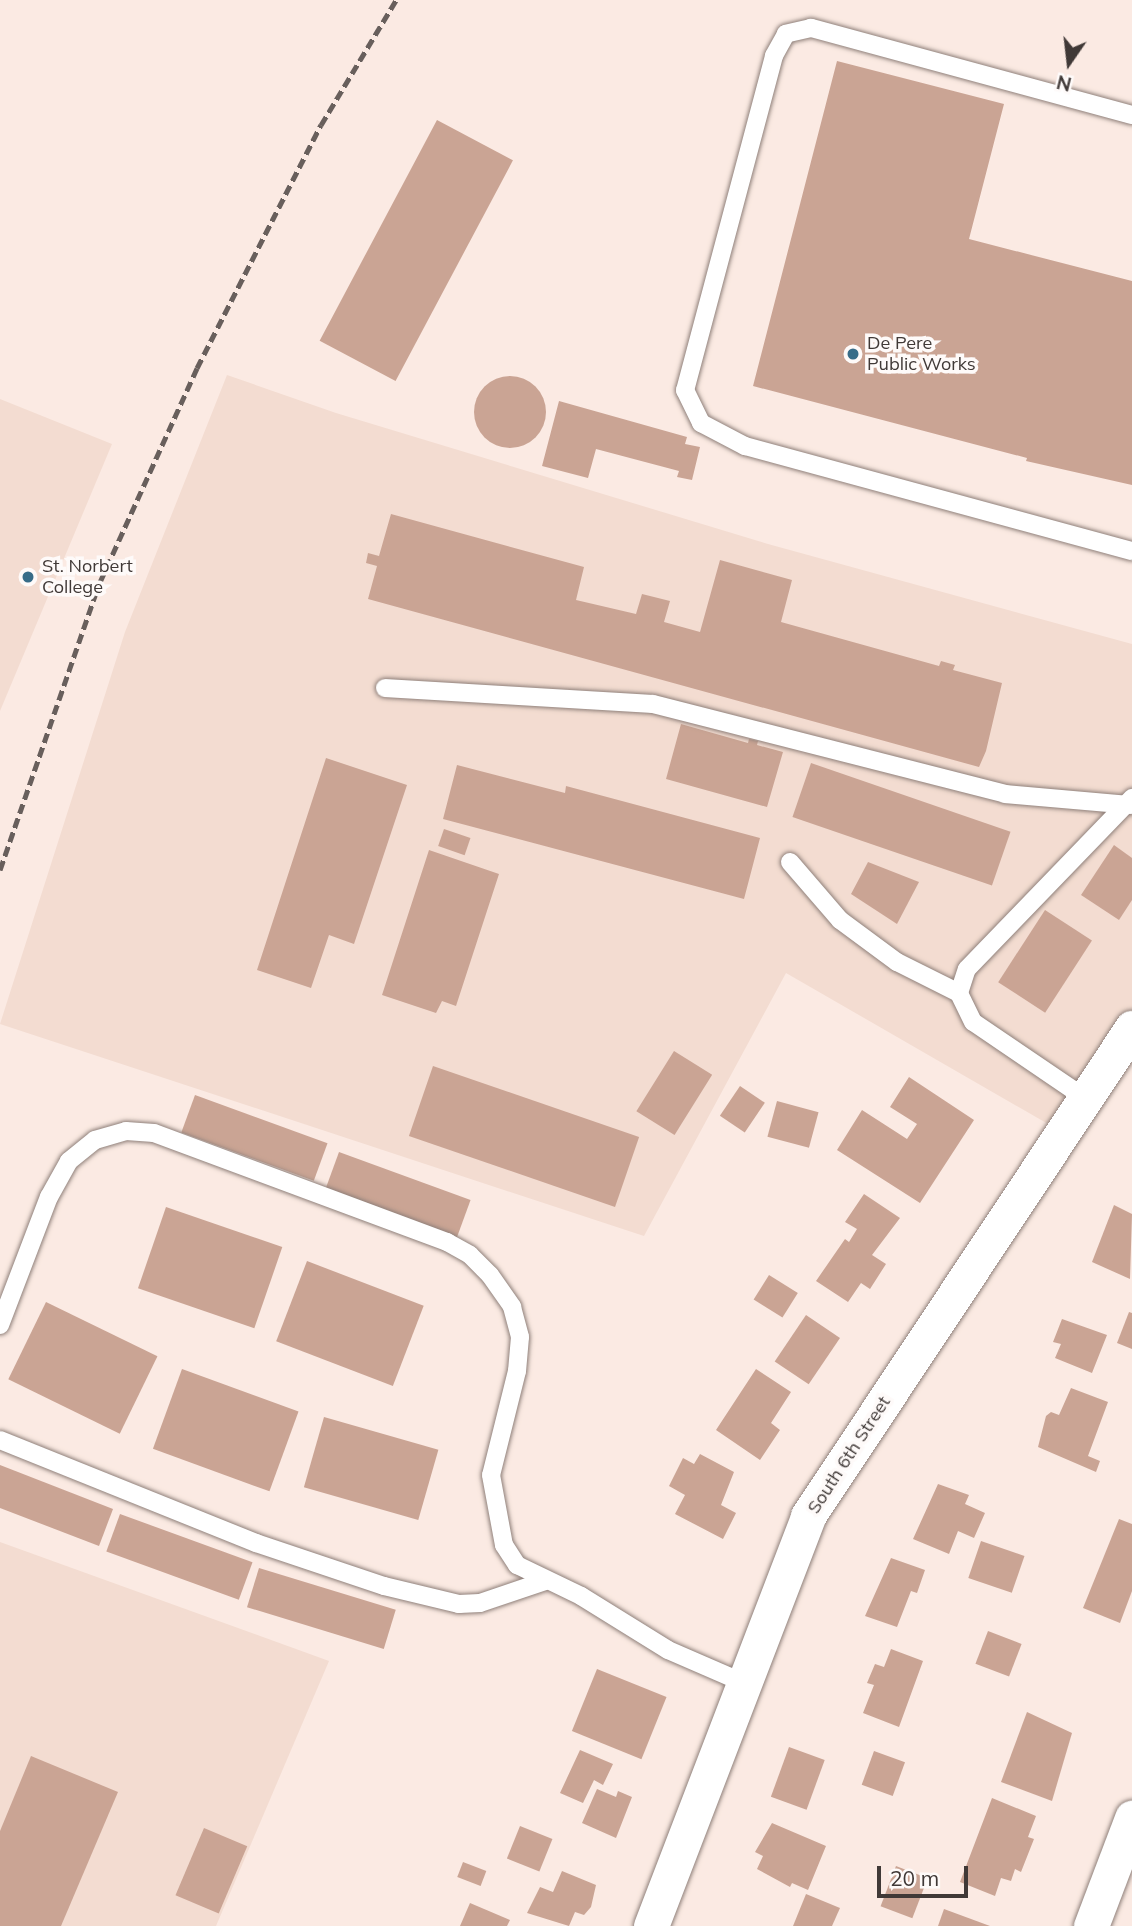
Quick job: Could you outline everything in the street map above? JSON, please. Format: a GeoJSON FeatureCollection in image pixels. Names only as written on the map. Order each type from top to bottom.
{"type":"FeatureCollection","features":[{"type":"Feature","properties":{"kind":"street","name":"South 6th Street"},"geometry":{"type":"LineString","coordinates":[[651,1926],[808,1516],[1132,1028]]}},
{"type":"Feature","properties":{"kind":"street"},"geometry":{"type":"LineString","coordinates":[[1091,1926],[1132,1818]]}},
{"type":"Feature","properties":{"kind":"lane"},"geometry":{"type":"LineString","coordinates":[[1132,115],[811,28],[786,34],[774,56],[685,390],[701,424],[745,446],[1132,551]]}},
{"type":"Feature","properties":{"kind":"lane"},"geometry":{"type":"LineString","coordinates":[[385,688],[653,704],[1005,794],[1130,802]]}},
{"type":"Feature","properties":{"kind":"lane"},"geometry":{"type":"LineString","coordinates":[[959,993],[967,969],[1130,802]]}},
{"type":"Feature","properties":{"kind":"lane"},"geometry":{"type":"LineString","coordinates":[[790,862],[840,920],[897,962],[959,993],[973,1022],[1085,1098]]}},
{"type":"Feature","properties":{"kind":"lane"},"geometry":{"type":"LineString","coordinates":[[0,1325],[49,1197],[69,1161],[95,1140],[126,1131],[154,1133],[447,1242],[470,1255],[490,1275],[512,1307],[520,1338],[517,1371],[496,1444],[492,1504],[504,1545],[517,1565],[545,1581],[581,1596],[668,1650],[744,1683]]}},
{"type":"Feature","properties":{"kind":"lane"},"geometry":{"type":"LineString","coordinates":[[0,1440],[256,1543],[384,1586],[459,1604],[480,1603],[545,1581]]}},
{"type":"Feature","properties":{"kind":"shaded area"},"geometry":{"type":"Polygon","coordinates":[[[227,375],[336,413],[768,544],[1132,644],[1132,1027],[1062,1132],[786,973],[644,1236],[0,1024],[125,632],[227,375]]]}},
{"type":"Feature","properties":{"kind":"shaded area","name":"St. Norbert College"},"geometry":{"type":"Polygon","coordinates":[[[0,399],[112,444],[0,711],[0,399]]]}},
{"type":"Feature","properties":{"kind":"shaded area"},"geometry":{"type":"Polygon","coordinates":[[[0,1542],[329,1661],[216,1926],[0,1926],[0,1542]]]}},
{"type":"Feature","properties":{"kind":"building"},"geometry":{"type":"Polygon","coordinates":[[[837,61],[1004,104],[969,239],[1132,281],[1132,485],[1026,461],[1027,458],[753,386],[837,61]]]}},
{"type":"Feature","properties":{"kind":"building"},"geometry":{"type":"Polygon","coordinates":[[[437,120],[513,160],[396,381],[320,341],[437,120]]]}},
{"type":"Feature","properties":{"kind":"building"},"geometry":{"type":"Polygon","coordinates":[[[510,376],[530,382],[540,392],[546,412],[540,432],[530,442],[510,448],[490,442],[480,432],[474,412],[480,392],[490,382],[510,376]]]}},
{"type":"Feature","properties":{"kind":"building"},"geometry":{"type":"Polygon","coordinates":[[[559,401],[687,437],[685,444],[700,447],[692,480],[677,477],[679,471],[596,449],[588,478],[542,466],[559,401]]]}},
{"type":"Feature","properties":{"kind":"building"},"geometry":{"type":"Polygon","coordinates":[[[391,514],[584,567],[576,600],[636,614],[642,594],[670,601],[664,622],[700,632],[720,560],[792,580],[781,622],[939,666],[941,661],[955,665],[953,670],[1002,683],[986,751],[979,767],[368,599],[377,566],[366,563],[368,553],[379,556],[391,514]]]}},
{"type":"Feature","properties":{"kind":"building"},"geometry":{"type":"Polygon","coordinates":[[[681,724],[748,743],[749,739],[758,741],[757,745],[783,752],[767,807],[666,779],[681,724]]]}},
{"type":"Feature","properties":{"kind":"building"},"geometry":{"type":"Polygon","coordinates":[[[326,758],[407,785],[354,944],[329,935],[311,988],[257,970],[326,758]]]}},
{"type":"Feature","properties":{"kind":"building"},"geometry":{"type":"Polygon","coordinates":[[[811,763],[1011,832],[992,886],[792,817],[811,763]]]}},
{"type":"Feature","properties":{"kind":"building"},"geometry":{"type":"Polygon","coordinates":[[[457,765],[565,793],[566,786],[760,838],[744,899],[443,819],[457,765]]]}},
{"type":"Feature","properties":{"kind":"building"},"geometry":{"type":"Polygon","coordinates":[[[444,829],[470,838],[465,855],[438,846],[444,829]]]}},
{"type":"Feature","properties":{"kind":"building"},"geometry":{"type":"Polygon","coordinates":[[[1114,845],[1132,858],[1132,900],[1119,920],[1081,895],[1114,845]]]}},
{"type":"Feature","properties":{"kind":"building"},"geometry":{"type":"Polygon","coordinates":[[[429,850],[499,874],[456,1006],[442,1001],[436,1013],[382,995],[429,850]]]}},
{"type":"Feature","properties":{"kind":"building"},"geometry":{"type":"Polygon","coordinates":[[[868,862],[919,882],[897,924],[851,894],[868,862]]]}},
{"type":"Feature","properties":{"kind":"building"},"geometry":{"type":"Polygon","coordinates":[[[1045,910],[1092,940],[1045,1013],[998,982],[1045,910]]]}},
{"type":"Feature","properties":{"kind":"building"},"geometry":{"type":"Polygon","coordinates":[[[674,1051],[712,1075],[675,1135],[636,1111],[674,1051]]]}},
{"type":"Feature","properties":{"kind":"building"},"geometry":{"type":"Polygon","coordinates":[[[433,1066],[639,1137],[615,1207],[409,1136],[433,1066]]]}},
{"type":"Feature","properties":{"kind":"building"},"geometry":{"type":"Polygon","coordinates":[[[909,1077],[974,1120],[920,1203],[837,1150],[862,1110],[907,1139],[917,1124],[890,1107],[909,1077]]]}},
{"type":"Feature","properties":{"kind":"building"},"geometry":{"type":"Polygon","coordinates":[[[740,1086],[765,1103],[745,1133],[720,1116],[740,1086]]]}},
{"type":"Feature","properties":{"kind":"building"},"geometry":{"type":"Polygon","coordinates":[[[195,1095],[327,1143],[314,1181],[181,1133],[195,1095]]]}},
{"type":"Feature","properties":{"kind":"building"},"geometry":{"type":"Polygon","coordinates":[[[777,1101],[819,1112],[809,1148],[767,1137],[777,1101]]]}},
{"type":"Feature","properties":{"kind":"building"},"geometry":{"type":"Polygon","coordinates":[[[339,1152],[471,1200],[457,1237],[325,1190],[339,1152]]]}},
{"type":"Feature","properties":{"kind":"building"},"geometry":{"type":"Polygon","coordinates":[[[864,1194],[900,1218],[872,1255],[886,1264],[870,1289],[861,1283],[848,1302],[816,1281],[845,1239],[849,1242],[857,1229],[845,1222],[864,1194]]]}},
{"type":"Feature","properties":{"kind":"building"},"geometry":{"type":"Polygon","coordinates":[[[1114,1205],[1132,1214],[1130,1279],[1092,1262],[1114,1205]]]}},
{"type":"Feature","properties":{"kind":"building"},"geometry":{"type":"Polygon","coordinates":[[[166,1207],[282,1247],[254,1328],[138,1288],[166,1207]]]}},
{"type":"Feature","properties":{"kind":"building"},"geometry":{"type":"Polygon","coordinates":[[[307,1261],[424,1306],[393,1386],[276,1341],[307,1261]]]}},
{"type":"Feature","properties":{"kind":"building"},"geometry":{"type":"Polygon","coordinates":[[[769,1275],[798,1293],[782,1318],[754,1300],[769,1275]]]}},
{"type":"Feature","properties":{"kind":"building"},"geometry":{"type":"Polygon","coordinates":[[[46,1302],[157,1356],[120,1434],[8,1379],[46,1302]]]}},
{"type":"Feature","properties":{"kind":"building"},"geometry":{"type":"Polygon","coordinates":[[[1129,1312],[1132,1313],[1132,1349],[1117,1343],[1129,1312]]]}},
{"type":"Feature","properties":{"kind":"building"},"geometry":{"type":"Polygon","coordinates":[[[806,1315],[840,1338],[809,1384],[775,1361],[806,1315]]]}},
{"type":"Feature","properties":{"kind":"building"},"geometry":{"type":"Polygon","coordinates":[[[1062,1319],[1107,1335],[1092,1373],[1055,1358],[1061,1344],[1053,1342],[1062,1319]]]}},
{"type":"Feature","properties":{"kind":"building"},"geometry":{"type":"Polygon","coordinates":[[[182,1369],[299,1411],[269,1491],[153,1449],[182,1369]]]}},
{"type":"Feature","properties":{"kind":"building"},"geometry":{"type":"Polygon","coordinates":[[[756,1369],[791,1392],[771,1423],[780,1430],[760,1460],[716,1430],[756,1369]]]}},
{"type":"Feature","properties":{"kind":"building"},"geometry":{"type":"Polygon","coordinates":[[[1071,1388],[1108,1402],[1088,1456],[1100,1461],[1096,1472],[1038,1447],[1046,1416],[1051,1412],[1059,1415],[1071,1388]]]}},
{"type":"Feature","properties":{"kind":"building"},"geometry":{"type":"Polygon","coordinates":[[[324,1417],[438,1450],[418,1520],[304,1487],[324,1417]]]}},
{"type":"Feature","properties":{"kind":"building"},"geometry":{"type":"Polygon","coordinates":[[[700,1454],[734,1472],[721,1505],[736,1513],[723,1539],[675,1514],[685,1495],[669,1486],[683,1458],[694,1464],[700,1454]]]}},
{"type":"Feature","properties":{"kind":"building"},"geometry":{"type":"Polygon","coordinates":[[[0,1465],[113,1509],[99,1546],[0,1508],[0,1465]]]}},
{"type":"Feature","properties":{"kind":"building"},"geometry":{"type":"Polygon","coordinates":[[[938,1484],[969,1495],[965,1504],[985,1513],[974,1538],[958,1531],[949,1554],[913,1539],[938,1484]]]}},
{"type":"Feature","properties":{"kind":"building"},"geometry":{"type":"Polygon","coordinates":[[[120,1514],[252,1562],[239,1600],[106,1552],[120,1514]]]}},
{"type":"Feature","properties":{"kind":"building"},"geometry":{"type":"Polygon","coordinates":[[[1119,1519],[1132,1524],[1132,1591],[1120,1623],[1083,1608],[1119,1519]]]}},
{"type":"Feature","properties":{"kind":"building"},"geometry":{"type":"Polygon","coordinates":[[[981,1541],[1024,1556],[1012,1593],[968,1578],[981,1541]]]}},
{"type":"Feature","properties":{"kind":"building"},"geometry":{"type":"Polygon","coordinates":[[[891,1558],[925,1570],[917,1593],[911,1591],[897,1627],[865,1616],[891,1558]]]}},
{"type":"Feature","properties":{"kind":"building"},"geometry":{"type":"Polygon","coordinates":[[[259,1568],[396,1610],[384,1649],[247,1607],[259,1568]]]}},
{"type":"Feature","properties":{"kind":"building"},"geometry":{"type":"Polygon","coordinates":[[[988,1631],[1022,1644],[1009,1677],[975,1664],[988,1631]]]}},
{"type":"Feature","properties":{"kind":"building"},"geometry":{"type":"Polygon","coordinates":[[[891,1649],[923,1661],[899,1727],[863,1713],[874,1685],[867,1683],[875,1664],[884,1667],[891,1649]]]}},
{"type":"Feature","properties":{"kind":"building"},"geometry":{"type":"Polygon","coordinates":[[[597,1669],[667,1697],[641,1759],[572,1731],[597,1669]]]}},
{"type":"Feature","properties":{"kind":"building"},"geometry":{"type":"Polygon","coordinates":[[[1027,1712],[1072,1733],[1052,1801],[1001,1782],[1027,1712]]]}},
{"type":"Feature","properties":{"kind":"building"},"geometry":{"type":"Polygon","coordinates":[[[789,1747],[825,1760],[807,1810],[771,1797],[789,1747]]]}},
{"type":"Feature","properties":{"kind":"building"},"geometry":{"type":"Polygon","coordinates":[[[580,1750],[613,1764],[603,1785],[594,1780],[583,1803],[560,1793],[580,1750]]]}},
{"type":"Feature","properties":{"kind":"building"},"geometry":{"type":"Polygon","coordinates":[[[874,1751],[905,1762],[893,1796],[862,1785],[874,1751]]]}},
{"type":"Feature","properties":{"kind":"building"},"geometry":{"type":"Polygon","coordinates":[[[31,1756],[118,1792],[61,1926],[0,1926],[0,1831],[31,1756]]]}},
{"type":"Feature","properties":{"kind":"building"},"geometry":{"type":"Polygon","coordinates":[[[597,1789],[616,1797],[618,1791],[632,1797],[616,1838],[582,1823],[597,1789]]]}},
{"type":"Feature","properties":{"kind":"building"},"geometry":{"type":"Polygon","coordinates":[[[992,1798],[1036,1816],[1028,1837],[1034,1839],[1021,1872],[1015,1869],[1011,1881],[1001,1878],[995,1896],[960,1882],[992,1798]]]}},
{"type":"Feature","properties":{"kind":"building"},"geometry":{"type":"Polygon","coordinates":[[[772,1823],[826,1846],[808,1890],[792,1883],[790,1887],[757,1869],[763,1856],[755,1852],[772,1823]]]}},
{"type":"Feature","properties":{"kind":"building"},"geometry":{"type":"Polygon","coordinates":[[[520,1826],[552,1839],[539,1872],[507,1858],[520,1826]]]}},
{"type":"Feature","properties":{"kind":"building"},"geometry":{"type":"Polygon","coordinates":[[[204,1828],[247,1846],[219,1914],[175,1895],[204,1828]]]}},
{"type":"Feature","properties":{"kind":"building"},"geometry":{"type":"Polygon","coordinates":[[[463,1862],[486,1871],[481,1886],[457,1877],[463,1862]]]}},
{"type":"Feature","properties":{"kind":"building"},"geometry":{"type":"Polygon","coordinates":[[[896,1866],[928,1878],[912,1918],[881,1906],[896,1866]]]}},
{"type":"Feature","properties":{"kind":"building"},"geometry":{"type":"Polygon","coordinates":[[[562,1871],[596,1885],[591,1907],[584,1915],[575,1912],[569,1926],[527,1913],[540,1887],[553,1892],[562,1871]]]}},
{"type":"Feature","properties":{"kind":"building"},"geometry":{"type":"Polygon","coordinates":[[[806,1894],[840,1908],[832,1926],[793,1926],[806,1894]]]}},
{"type":"Feature","properties":{"kind":"building"},"geometry":{"type":"Polygon","coordinates":[[[470,1903],[510,1920],[507,1926],[460,1926],[470,1903]]]}},
{"type":"Feature","properties":{"kind":"building"},"geometry":{"type":"Polygon","coordinates":[[[944,1909],[990,1926],[938,1926],[944,1909]]]}},
{"type":"Feature","properties":{"kind":"railway"},"geometry":{"type":"LineString","coordinates":[[0,870],[100,582],[197,368],[321,125],[396,0]]}},
{"type":"Feature","properties":{"kind":"place","name":"De Pere Public Works"},"geometry":{"type":"Point","coordinates":[853,354]}},
{"type":"Feature","properties":{"kind":"place","name":"St. Norbert College"},"geometry":{"type":"Point","coordinates":[28,577]}}]}
